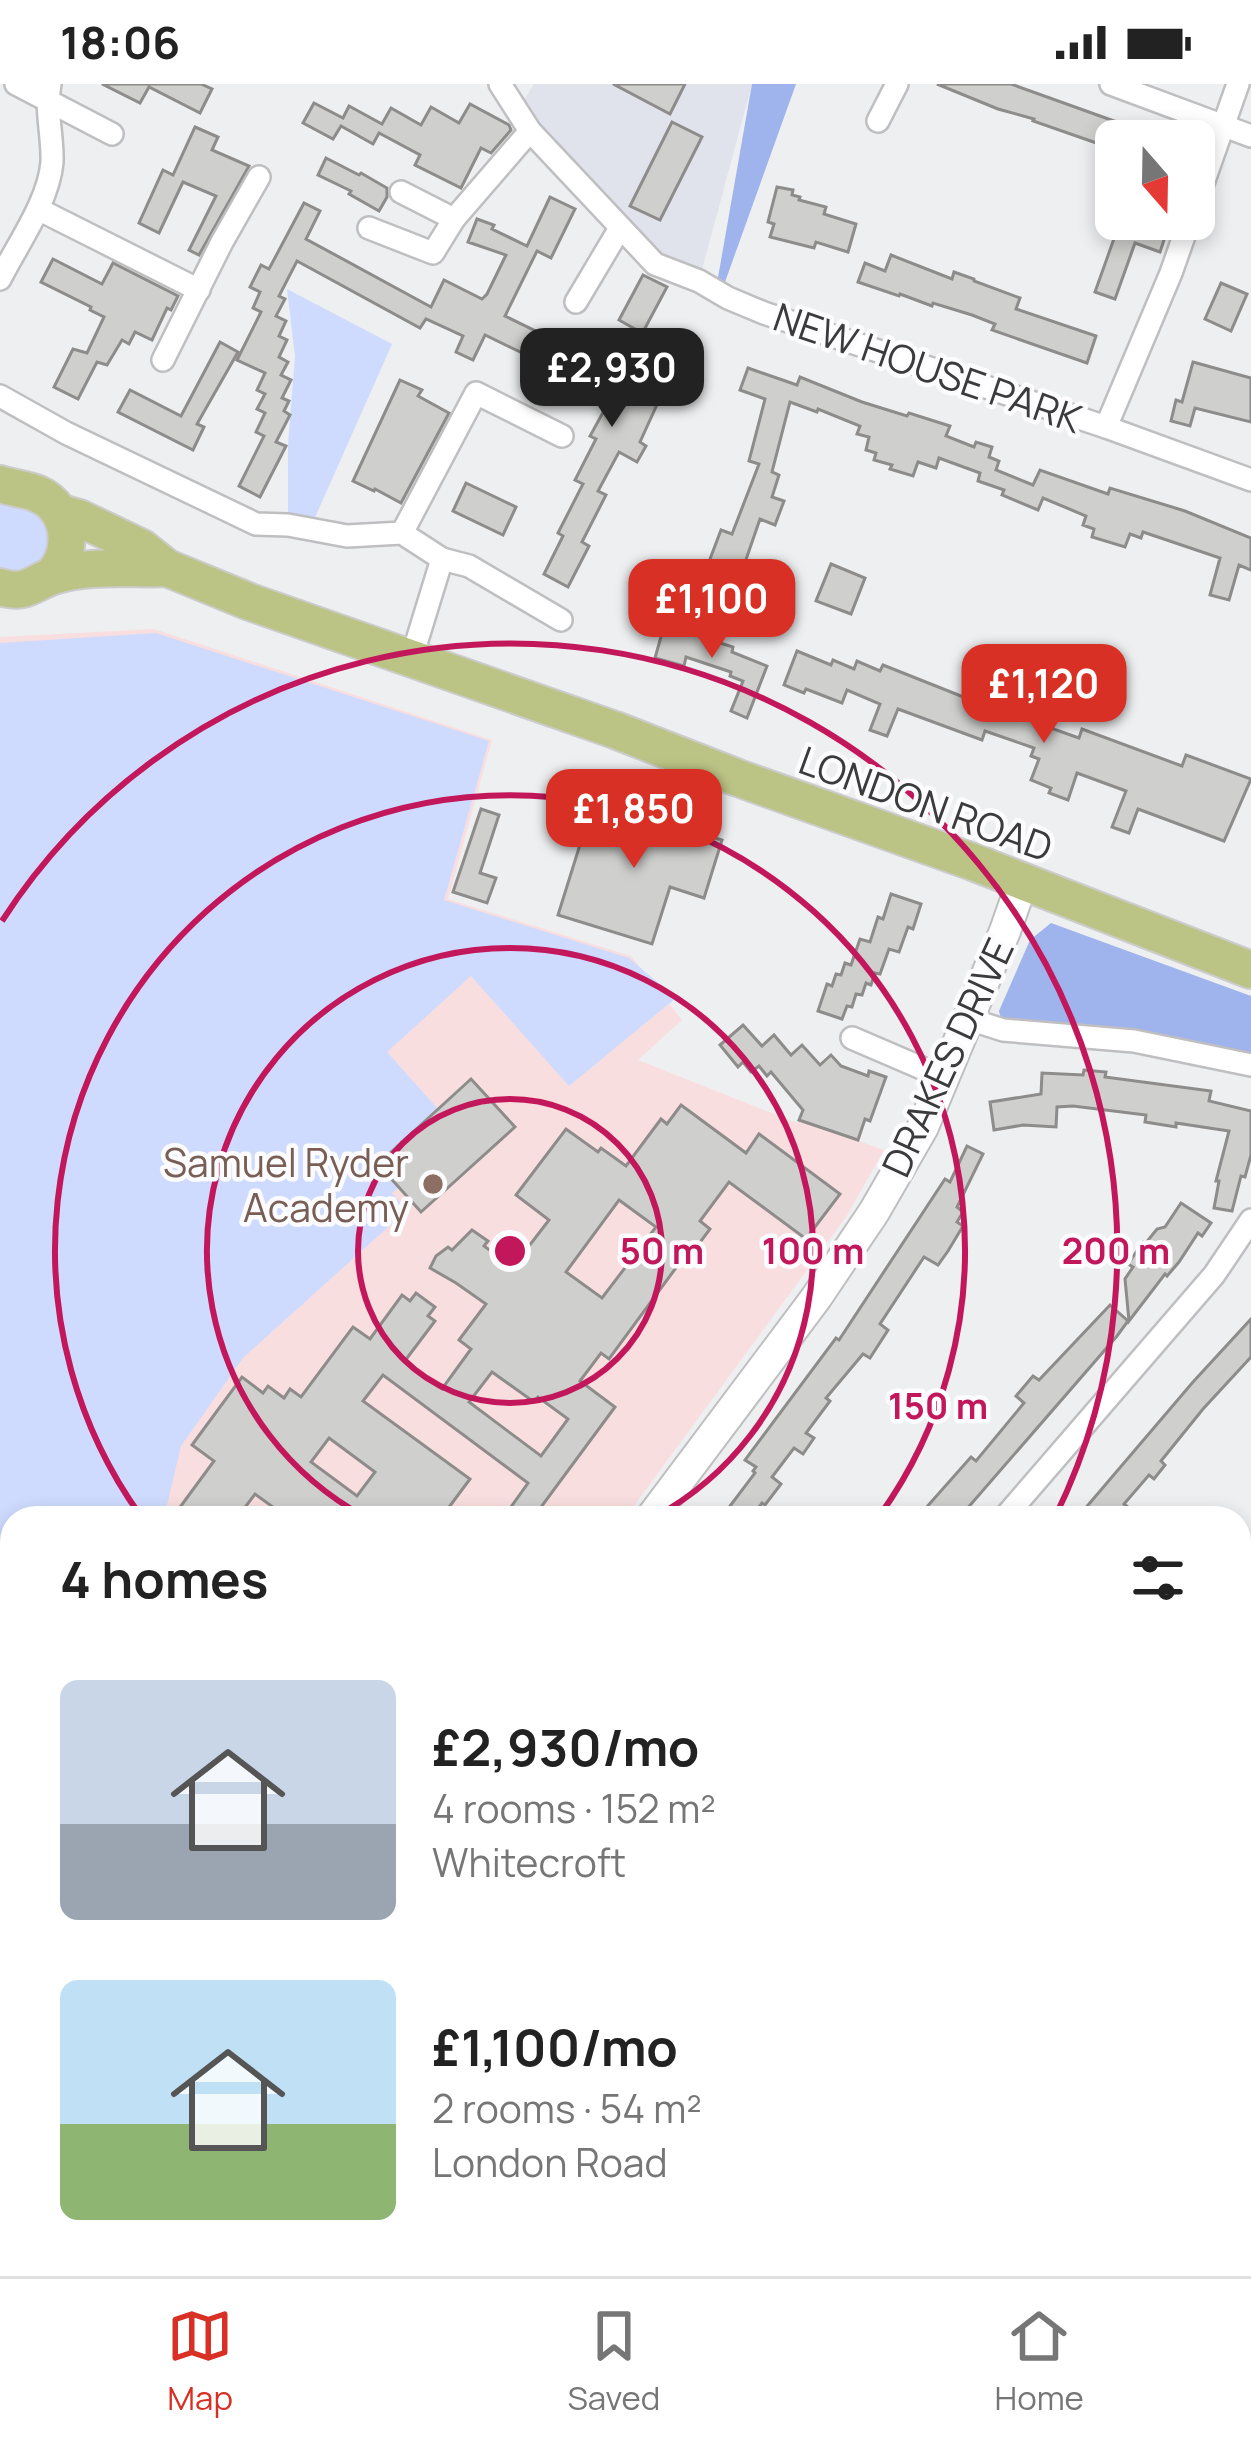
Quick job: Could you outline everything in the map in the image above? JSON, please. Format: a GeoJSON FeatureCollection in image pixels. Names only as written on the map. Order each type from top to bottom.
{"type":"FeatureCollection","features":[{"type":"Feature","properties":{"kind":"main road","name":"LONDON ROAD"},"geometry":{"type":"LineString","coordinates":[[4,488],[33,491],[49,500],[61,514],[68,534],[66,554],[18,589]]}},
{"type":"Feature","properties":{"kind":"main road","name":"LONDON ROAD"},"geometry":{"type":"LineString","coordinates":[[61,514],[142,548],[166,568],[250,602],[615,730],[1251,970]]}},
{"type":"Feature","properties":{"kind":"main road","name":"LONDON ROAD"},"geometry":{"type":"LineString","coordinates":[[18,589],[97,570],[166,568]]}},
{"type":"Feature","properties":{"kind":"street"},"geometry":{"type":"LineString","coordinates":[[16,84],[48,93],[112,134]]}},
{"type":"Feature","properties":{"kind":"street","name":"NEW HOUSE PARK"},"geometry":{"type":"LineString","coordinates":[[500,84],[530,131],[656,264],[764,313],[1251,480]]}},
{"type":"Feature","properties":{"kind":"street"},"geometry":{"type":"LineString","coordinates":[[878,121],[897,84]]}},
{"type":"Feature","properties":{"kind":"street"},"geometry":{"type":"LineString","coordinates":[[1111,84],[1251,136]]}},
{"type":"Feature","properties":{"kind":"street"},"geometry":{"type":"LineString","coordinates":[[1215,149],[1238,84]]}},
{"type":"Feature","properties":{"kind":"street"},"geometry":{"type":"LineString","coordinates":[[0,279],[38,209],[52,165],[48,93]]}},
{"type":"Feature","properties":{"kind":"street"},"geometry":{"type":"LineString","coordinates":[[369,228],[434,253],[454,219],[530,131]]}},
{"type":"Feature","properties":{"kind":"street"},"geometry":{"type":"LineString","coordinates":[[163,360],[259,177]]}},
{"type":"Feature","properties":{"kind":"street"},"geometry":{"type":"LineString","coordinates":[[401,192],[454,219]]}},
{"type":"Feature","properties":{"kind":"street"},"geometry":{"type":"LineString","coordinates":[[38,209],[199,290]]}},
{"type":"Feature","properties":{"kind":"street"},"geometry":{"type":"LineString","coordinates":[[577,302],[620,228]]}},
{"type":"Feature","properties":{"kind":"street"},"geometry":{"type":"LineString","coordinates":[[1106,427],[1183,240]]}},
{"type":"Feature","properties":{"kind":"street"},"geometry":{"type":"LineString","coordinates":[[402,533],[476,394],[562,436]]}},
{"type":"Feature","properties":{"kind":"street"},"geometry":{"type":"LineString","coordinates":[[1,397],[107,454],[256,524],[347,536],[402,533],[442,560],[469,566],[561,620]]}},
{"type":"Feature","properties":{"kind":"street"},"geometry":{"type":"LineString","coordinates":[[411,660],[442,560]]}},
{"type":"Feature","properties":{"kind":"street","name":"DRAKES DRIVE"},"geometry":{"type":"LineString","coordinates":[[660,1506],[816,1298],[923,1127],[1022,884]]}},
{"type":"Feature","properties":{"kind":"street"},"geometry":{"type":"LineString","coordinates":[[969,1019],[1003,1030],[1134,1041],[1251,1065]]}},
{"type":"Feature","properties":{"kind":"street"},"geometry":{"type":"LineString","coordinates":[[852,1038],[945,1078]]}},
{"type":"Feature","properties":{"kind":"street"},"geometry":{"type":"LineString","coordinates":[[1014,1506],[1214,1275],[1251,1220]]}},
{"type":"Feature","properties":{"kind":"shaded area"},"geometry":{"type":"Polygon","coordinates":[[[534,84],[752,84],[699,281],[624,226],[521,105],[534,84]]]}},
{"type":"Feature","properties":{"kind":"shaded area"},"geometry":{"type":"Polygon","coordinates":[[[752,84],[796,84],[725,282],[716,289],[752,84]]]}},
{"type":"Feature","properties":{"kind":"shaded area"},"geometry":{"type":"Polygon","coordinates":[[[287,289],[392,344],[309,531],[288,525],[295,356],[287,289]]]}},
{"type":"Feature","properties":{"kind":"shaded area"},"geometry":{"type":"Polygon","coordinates":[[[12,502],[44,515],[52,538],[45,560],[26,574],[0,572],[0,505],[12,502]]]}},
{"type":"Feature","properties":{"kind":"shaded area","name":"Samuel Ryder Academy"},"geometry":{"type":"Polygon","coordinates":[[[154,629],[492,740],[448,899],[631,956],[682,1020],[638,1060],[797,1123],[884,1150],[846,1217],[634,1506],[0,1506],[0,637],[154,629]]]}},
{"type":"Feature","properties":{"kind":"shaded area","name":"Samuel Ryder Academy"},"geometry":{"type":"Polygon","coordinates":[[[156,633],[489,741],[444,900],[629,958],[676,998],[569,1086],[471,976],[387,1052],[438,1109],[378,1164],[399,1187],[392,1193],[407,1210],[243,1358],[181,1446],[167,1506],[0,1506],[0,643],[156,633]]]}},
{"type":"Feature","properties":{"kind":"shaded area"},"geometry":{"type":"Polygon","coordinates":[[[1051,923],[1251,996],[1251,1058],[1002,1023],[999,1011],[1030,940],[1051,923]]]}},
{"type":"Feature","properties":{"kind":"building"},"geometry":{"type":"Polygon","coordinates":[[[102,84],[201,84],[212,89],[200,113],[149,87],[140,103],[102,84]]]}},
{"type":"Feature","properties":{"kind":"building"},"geometry":{"type":"Polygon","coordinates":[[[613,84],[685,84],[670,114],[613,84]]]}},
{"type":"Feature","properties":{"kind":"building"},"geometry":{"type":"Polygon","coordinates":[[[937,84],[1011,84],[1111,120],[1095,120],[1095,143],[937,84]]]}},
{"type":"Feature","properties":{"kind":"building"},"geometry":{"type":"Polygon","coordinates":[[[314,103],[343,118],[349,106],[382,124],[391,108],[421,125],[431,107],[459,123],[470,104],[511,130],[491,153],[481,148],[461,188],[415,165],[420,155],[379,133],[373,144],[341,126],[333,139],[303,123],[314,103]]]}},
{"type":"Feature","properties":{"kind":"building"},"geometry":{"type":"Polygon","coordinates":[[[672,122],[702,137],[660,220],[630,206],[672,122]]]}},
{"type":"Feature","properties":{"kind":"building"},"geometry":{"type":"Polygon","coordinates":[[[195,127],[218,137],[212,150],[249,166],[199,255],[189,250],[216,196],[183,182],[159,233],[139,223],[163,170],[173,175],[195,127]]]}},
{"type":"Feature","properties":{"kind":"building"},"geometry":{"type":"Polygon","coordinates":[[[326,158],[387,188],[379,211],[318,175],[326,158]]]}},
{"type":"Feature","properties":{"kind":"building"},"geometry":{"type":"Polygon","coordinates":[[[777,187],[793,190],[799,200],[826,207],[824,214],[856,224],[848,252],[816,242],[814,248],[770,237],[774,224],[768,222],[777,187]]]}},
{"type":"Feature","properties":{"kind":"building"},"geometry":{"type":"Polygon","coordinates":[[[550,197],[575,209],[551,258],[537,251],[505,316],[554,340],[548,354],[589,374],[576,393],[534,376],[541,362],[485,335],[473,360],[456,352],[463,336],[426,319],[420,328],[297,261],[279,296],[285,299],[276,316],[286,321],[279,336],[287,340],[279,357],[288,362],[281,375],[291,380],[282,398],[289,401],[284,411],[290,415],[276,442],[286,446],[260,497],[239,486],[264,436],[256,432],[265,413],[257,409],[265,394],[257,390],[265,373],[237,360],[261,312],[253,308],[260,292],[250,287],[261,265],[269,269],[304,203],[320,211],[306,239],[431,307],[444,280],[482,299],[487,294],[506,255],[468,242],[477,219],[527,246],[550,197]]]}},
{"type":"Feature","properties":{"kind":"building"},"geometry":{"type":"Polygon","coordinates":[[[1114,240],[1164,240],[1160,252],[1135,243],[1115,299],[1095,292],[1114,240]]]}},
{"type":"Feature","properties":{"kind":"building"},"geometry":{"type":"Polygon","coordinates":[[[891,255],[952,279],[954,272],[974,279],[1020,298],[1016,309],[1096,336],[1087,363],[992,330],[995,324],[972,315],[858,282],[865,263],[885,271],[891,255]]]}},
{"type":"Feature","properties":{"kind":"building"},"geometry":{"type":"Polygon","coordinates":[[[53,259],[102,284],[113,263],[178,296],[152,340],[135,332],[129,344],[122,340],[107,365],[97,362],[78,399],[54,387],[73,349],[87,353],[104,317],[41,282],[53,259]]]}},
{"type":"Feature","properties":{"kind":"building"},"geometry":{"type":"Polygon","coordinates":[[[643,275],[667,287],[643,332],[658,340],[633,386],[660,398],[640,442],[646,446],[637,462],[619,452],[598,491],[606,495],[582,542],[589,546],[568,587],[544,574],[583,484],[575,480],[596,439],[590,436],[611,398],[599,393],[635,329],[619,320],[643,275]]]}},
{"type":"Feature","properties":{"kind":"building"},"geometry":{"type":"Polygon","coordinates":[[[1221,283],[1247,294],[1231,331],[1205,319],[1221,283]]]}},
{"type":"Feature","properties":{"kind":"building"},"geometry":{"type":"Polygon","coordinates":[[[220,342],[238,352],[197,424],[204,427],[193,450],[118,412],[130,390],[181,416],[220,342]]]}},
{"type":"Feature","properties":{"kind":"building"},"geometry":{"type":"Polygon","coordinates":[[[1193,362],[1251,378],[1251,422],[1195,408],[1190,426],[1171,421],[1176,400],[1182,402],[1193,362]]]}},
{"type":"Feature","properties":{"kind":"building"},"geometry":{"type":"Polygon","coordinates":[[[748,368],[797,385],[800,377],[862,402],[950,426],[946,436],[974,447],[976,442],[992,447],[989,457],[999,461],[996,470],[1033,485],[1040,470],[1108,494],[1110,488],[1185,511],[1251,538],[1251,570],[1239,565],[1229,600],[1210,595],[1220,558],[1143,532],[1141,538],[1130,534],[1125,547],[1092,537],[1094,529],[1083,525],[1086,516],[1043,498],[1038,510],[978,481],[980,473],[939,458],[936,468],[918,462],[913,476],[890,469],[892,465],[874,460],[876,453],[866,450],[869,437],[857,434],[860,426],[790,402],[772,472],[779,475],[772,497],[784,501],[775,525],[760,519],[731,603],[684,589],[689,571],[704,575],[721,530],[732,534],[759,464],[749,461],[765,399],[740,390],[748,368]]]}},
{"type":"Feature","properties":{"kind":"building"},"geometry":{"type":"Polygon","coordinates":[[[400,380],[422,390],[418,396],[449,413],[401,503],[353,481],[400,380]]]}},
{"type":"Feature","properties":{"kind":"building"},"geometry":{"type":"Polygon","coordinates":[[[466,483],[516,507],[503,535],[453,511],[466,483]]]}},
{"type":"Feature","properties":{"kind":"building"},"geometry":{"type":"Polygon","coordinates":[[[831,564],[865,578],[851,614],[816,601],[831,564]]]}},
{"type":"Feature","properties":{"kind":"building"},"geometry":{"type":"Polygon","coordinates":[[[666,619],[767,666],[747,718],[731,711],[743,681],[730,676],[731,672],[686,657],[684,666],[655,658],[666,619]]]}},
{"type":"Feature","properties":{"kind":"building"},"geometry":{"type":"Polygon","coordinates":[[[797,651],[854,669],[857,661],[880,671],[883,665],[976,702],[980,692],[1014,704],[1011,714],[1079,738],[1082,729],[1182,766],[1186,755],[1251,779],[1224,841],[1138,809],[1129,833],[1112,827],[1126,791],[1077,773],[1068,800],[1049,793],[1051,788],[1031,780],[1039,759],[1031,756],[1034,748],[985,731],[982,740],[898,709],[887,736],[870,730],[880,704],[847,690],[842,703],[784,685],[797,651]]]}},
{"type":"Feature","properties":{"kind":"building"},"geometry":{"type":"Polygon","coordinates":[[[594,800],[722,840],[704,898],[670,887],[652,944],[558,915],[594,800]]]}},
{"type":"Feature","properties":{"kind":"building"},"geometry":{"type":"Polygon","coordinates":[[[481,809],[499,815],[480,873],[496,878],[487,903],[453,892],[481,809]]]}},
{"type":"Feature","properties":{"kind":"building"},"geometry":{"type":"Polygon","coordinates":[[[891,894],[921,904],[899,952],[889,949],[880,974],[875,973],[871,985],[866,983],[862,995],[856,994],[842,1019],[818,1011],[827,984],[832,986],[845,963],[851,965],[860,939],[870,942],[891,894]]]}},
{"type":"Feature","properties":{"kind":"building"},"geometry":{"type":"Polygon","coordinates":[[[743,1025],[762,1046],[774,1035],[791,1055],[802,1045],[820,1065],[831,1055],[841,1066],[886,1077],[858,1140],[799,1120],[803,1110],[771,1072],[767,1076],[759,1066],[751,1072],[743,1062],[738,1067],[720,1045],[743,1025]]]}},
{"type":"Feature","properties":{"kind":"building"},"geometry":{"type":"Polygon","coordinates":[[[1084,1070],[1211,1091],[1209,1101],[1251,1111],[1251,1155],[1232,1211],[1214,1208],[1229,1131],[1176,1123],[1176,1127],[1145,1122],[1146,1115],[1073,1106],[1057,1107],[1056,1127],[994,1130],[990,1102],[1041,1094],[1042,1073],[1083,1075],[1084,1070]]]}},
{"type":"Feature","properties":{"kind":"building"},"geometry":{"type":"Polygon","coordinates":[[[471,1079],[515,1127],[421,1212],[378,1164],[471,1079]]]}},
{"type":"Feature","properties":{"kind":"building"},"geometry":{"type":"Polygon","coordinates":[[[681,1105],[746,1153],[759,1134],[840,1194],[806,1239],[729,1182],[700,1221],[710,1229],[695,1249],[692,1246],[609,1359],[601,1353],[580,1381],[615,1407],[542,1506],[512,1506],[528,1483],[383,1375],[363,1401],[470,1479],[450,1506],[272,1506],[255,1494],[246,1506],[181,1506],[214,1461],[192,1445],[242,1377],[263,1393],[268,1386],[284,1398],[290,1389],[301,1397],[353,1327],[370,1339],[402,1295],[410,1301],[416,1293],[435,1307],[428,1316],[435,1321],[404,1362],[442,1389],[471,1349],[459,1340],[486,1304],[430,1268],[436,1256],[448,1247],[452,1250],[472,1230],[488,1241],[484,1246],[513,1267],[549,1220],[516,1195],[566,1129],[626,1166],[661,1119],[667,1124],[681,1105]],[[619,1200],[566,1272],[602,1298],[656,1227],[619,1200]],[[492,1372],[469,1402],[541,1456],[568,1419],[492,1372]],[[329,1438],[311,1462],[357,1496],[375,1472],[329,1438]]]}},
{"type":"Feature","properties":{"kind":"building"},"geometry":{"type":"Polygon","coordinates":[[[967,1146],[983,1154],[957,1207],[963,1212],[957,1222],[963,1226],[948,1251],[938,1265],[924,1257],[880,1324],[888,1330],[870,1358],[863,1354],[826,1398],[830,1401],[806,1433],[814,1438],[803,1454],[794,1448],[772,1477],[781,1484],[765,1505],[730,1506],[755,1473],[756,1467],[745,1460],[839,1340],[945,1179],[950,1182],[967,1146]]]}},
{"type":"Feature","properties":{"kind":"building"},"geometry":{"type":"Polygon","coordinates":[[[1181,1203],[1211,1223],[1129,1321],[1125,1279],[1133,1267],[1128,1264],[1143,1242],[1165,1227],[1181,1203]]]}},
{"type":"Feature","properties":{"kind":"building"},"geometry":{"type":"Polygon","coordinates":[[[1110,1305],[1128,1321],[969,1506],[928,1506],[971,1457],[976,1461],[1024,1403],[1016,1396],[1033,1376],[1039,1380],[1110,1305]]]}},
{"type":"Feature","properties":{"kind":"building"},"geometry":{"type":"Polygon","coordinates":[[[1251,1319],[1251,1357],[1161,1461],[1165,1465],[1154,1479],[1149,1475],[1126,1506],[1087,1506],[1251,1319]]]}},
{"type":"Feature","properties":{"kind":"place","name":"Samuel Ryder Academy"},"geometry":{"type":"Point","coordinates":[433,1184]}}]}
